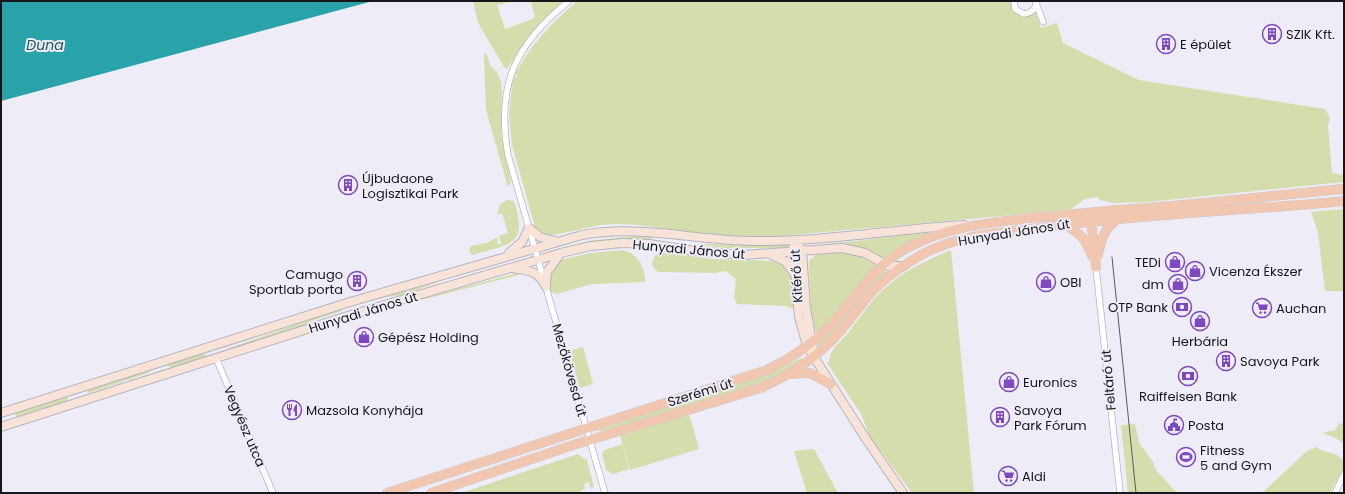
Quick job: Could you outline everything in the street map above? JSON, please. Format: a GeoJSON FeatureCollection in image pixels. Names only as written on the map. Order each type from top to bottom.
{"type":"FeatureCollection","features":[{"type":"Feature","properties":{"kind":"main road","name":"Hunyadi János út"},"geometry":{"type":"LineString","coordinates":[[1,413],[350,302],[505,256],[597,232],[618,230],[651,232],[738,241],[796,240],[1344,189]]}},
{"type":"Feature","properties":{"kind":"main road","name":"Hunyadi János út"},"geometry":{"type":"LineString","coordinates":[[1,427],[354,314],[538,259],[591,246],[638,243],[720,254],[768,254],[842,248],[865,253],[888,266],[904,266],[935,248],[968,237],[1064,224],[1187,213],[1263,209],[1344,201]]}},
{"type":"Feature","properties":{"kind":"main road"},"geometry":{"type":"LineString","coordinates":[[1081,213],[1088,217],[1091,222],[1096,266]]}},
{"type":"Feature","properties":{"kind":"main road"},"geometry":{"type":"LineString","coordinates":[[1096,266],[1104,233],[1112,223],[1119,219]]}},
{"type":"Feature","properties":{"kind":"main road","name":"Szerémi út"},"geometry":{"type":"LineString","coordinates":[[387,493],[586,428],[751,377],[780,363],[810,344],[837,318],[861,287],[883,264],[925,239],[973,224]]}},
{"type":"Feature","properties":{"kind":"main road"},"geometry":{"type":"LineString","coordinates":[[1064,224],[1080,234],[1086,240],[1096,266]]}},
{"type":"Feature","properties":{"kind":"main road"},"geometry":{"type":"LineString","coordinates":[[505,256],[522,242],[529,228],[540,237],[558,241]]}},
{"type":"Feature","properties":{"kind":"main road","name":"Kitérő út"},"geometry":{"type":"LineString","coordinates":[[796,240],[802,251],[810,344]]}},
{"type":"Feature","properties":{"kind":"main road","name":"Kitérő út"},"geometry":{"type":"LineString","coordinates":[[796,240],[792,252],[799,317],[815,356],[866,439],[903,493]]}},
{"type":"Feature","properties":{"kind":"main road"},"geometry":{"type":"LineString","coordinates":[[546,287],[547,272],[561,253]]}},
{"type":"Feature","properties":{"kind":"main road"},"geometry":{"type":"LineString","coordinates":[[768,254],[785,261],[795,274]]}},
{"type":"Feature","properties":{"kind":"main road","name":"Szerémi út"},"geometry":{"type":"LineString","coordinates":[[431,493],[590,440],[763,387],[787,375],[815,356],[838,334],[879,285],[904,266]]}},
{"type":"Feature","properties":{"kind":"main road"},"geometry":{"type":"LineString","coordinates":[[509,268],[539,274],[546,287]]}},
{"type":"Feature","properties":{"kind":"main road"},"geometry":{"type":"LineString","coordinates":[[350,302],[354,314]]}},
{"type":"Feature","properties":{"kind":"main road"},"geometry":{"type":"LineString","coordinates":[[212,346],[216,358]]}},
{"type":"Feature","properties":{"kind":"main road"},"geometry":{"type":"LineString","coordinates":[[139,383],[152,373],[155,364],[174,372]]}},
{"type":"Feature","properties":{"kind":"main road"},"geometry":{"type":"LineString","coordinates":[[787,375],[810,373],[831,384]]}},
{"type":"Feature","properties":{"kind":"main road"},"geometry":{"type":"LineString","coordinates":[[70,391],[74,404]]}},
{"type":"Feature","properties":{"kind":"street","name":"Mezőkövesd út"},"geometry":{"type":"LineString","coordinates":[[569,1],[532,38],[519,55],[508,81],[505,98],[506,142],[529,228],[605,493]]}},
{"type":"Feature","properties":{"kind":"street"},"geometry":{"type":"LineString","coordinates":[[1014,1],[1015,9],[1024,14],[1030,14],[1036,2]]}},
{"type":"Feature","properties":{"kind":"street"},"geometry":{"type":"LineString","coordinates":[[1036,2],[1043,22]]}},
{"type":"Feature","properties":{"kind":"street","name":"Feltáró út"},"geometry":{"type":"LineString","coordinates":[[1096,266],[1120,493]]}},
{"type":"Feature","properties":{"kind":"street","name":"Vegyész utca"},"geometry":{"type":"LineString","coordinates":[[216,358],[273,493]]}},
{"type":"Feature","properties":{"kind":"street"},"geometry":{"type":"LineString","coordinates":[[1335,493],[1344,474]]}},
{"type":"Feature","properties":{"kind":"green space"},"geometry":{"type":"Polygon","coordinates":[[[473,1],[515,1],[497,5],[505,29],[535,18],[531,1],[564,1],[531,34],[507,69],[504,67],[478,23],[473,1]]]}},
{"type":"Feature","properties":{"kind":"green space"},"geometry":{"type":"Polygon","coordinates":[[[577,1],[1011,1],[1012,10],[1018,15],[1027,16],[1035,12],[1041,28],[1057,23],[1063,43],[1139,80],[1325,109],[1330,118],[1328,125],[1332,173],[1344,175],[1344,182],[1148,202],[1113,203],[1100,200],[1097,197],[1085,199],[1071,209],[1055,211],[781,236],[729,236],[647,226],[607,224],[547,236],[535,227],[512,145],[509,116],[511,94],[514,77],[517,77],[515,74],[528,53],[559,17],[577,1]]]}},
{"type":"Feature","properties":{"kind":"green space"},"geometry":{"type":"Polygon","coordinates":[[[486,52],[491,67],[497,72],[501,82],[501,134],[511,183],[508,187],[486,110],[484,55],[486,52]]]}},
{"type":"Feature","properties":{"kind":"green space"},"geometry":{"type":"Polygon","coordinates":[[[507,200],[514,201],[519,227],[517,235],[506,245],[472,255],[469,250],[471,246],[486,243],[498,237],[497,244],[501,244],[499,236],[508,233],[502,213],[497,215],[500,204],[507,200]]]}},
{"type":"Feature","properties":{"kind":"green space"},"geometry":{"type":"Polygon","coordinates":[[[1344,209],[1344,298],[1343,291],[1325,291],[1318,232],[1311,212],[1344,209]]]}},
{"type":"Feature","properties":{"kind":"green space"},"geometry":{"type":"Polygon","coordinates":[[[931,232],[884,259],[867,249],[850,245],[804,247],[931,232]]]}},
{"type":"Feature","properties":{"kind":"green space"},"geometry":{"type":"Polygon","coordinates":[[[644,235],[654,236],[650,240],[626,239],[595,241],[549,251],[588,241],[644,235]]]}},
{"type":"Feature","properties":{"kind":"green space"},"geometry":{"type":"Polygon","coordinates":[[[659,240],[694,244],[784,245],[792,248],[726,248],[659,240]]]}},
{"type":"Feature","properties":{"kind":"green space"},"geometry":{"type":"Polygon","coordinates":[[[622,250],[632,254],[640,262],[644,271],[645,282],[592,284],[556,294],[550,291],[549,274],[560,260],[590,253],[622,250]]]}},
{"type":"Feature","properties":{"kind":"green space"},"geometry":{"type":"Polygon","coordinates":[[[951,250],[974,493],[912,493],[870,437],[861,414],[827,363],[829,362],[833,349],[882,291],[910,270],[951,250]]]}},
{"type":"Feature","properties":{"kind":"green space"},"geometry":{"type":"Polygon","coordinates":[[[662,252],[712,259],[779,261],[785,265],[791,275],[794,289],[794,309],[785,306],[737,304],[734,298],[736,279],[726,271],[715,273],[658,272],[652,264],[655,256],[662,252]]]}},
{"type":"Feature","properties":{"kind":"green space"},"geometry":{"type":"Polygon","coordinates":[[[824,253],[846,253],[867,259],[876,265],[827,323],[819,331],[816,331],[811,317],[809,262],[814,256],[824,253]]]}},
{"type":"Feature","properties":{"kind":"green space"},"geometry":{"type":"Polygon","coordinates":[[[523,256],[449,278],[403,295],[386,297],[359,304],[523,256]]]}},
{"type":"Feature","properties":{"kind":"green space"},"geometry":{"type":"Polygon","coordinates":[[[883,270],[887,272],[842,325],[819,346],[818,342],[883,270]]]}},
{"type":"Feature","properties":{"kind":"green space"},"geometry":{"type":"Polygon","coordinates":[[[518,273],[519,275],[421,300],[423,298],[518,273]]]}},
{"type":"Feature","properties":{"kind":"green space"},"geometry":{"type":"Polygon","coordinates":[[[341,309],[342,311],[314,320],[296,329],[229,350],[229,348],[341,309]]]}},
{"type":"Feature","properties":{"kind":"green space"},"geometry":{"type":"Polygon","coordinates":[[[583,347],[593,384],[580,388],[569,351],[583,347]]]}},
{"type":"Feature","properties":{"kind":"green space"},"geometry":{"type":"Polygon","coordinates":[[[200,354],[205,354],[207,357],[173,368],[165,365],[200,354]]]}},
{"type":"Feature","properties":{"kind":"green space"},"geometry":{"type":"Polygon","coordinates":[[[801,358],[804,359],[777,375],[755,385],[650,418],[606,430],[596,431],[766,375],[801,358]]]}},
{"type":"Feature","properties":{"kind":"green space"},"geometry":{"type":"Polygon","coordinates":[[[151,370],[148,373],[89,393],[87,392],[90,389],[151,370]]]}},
{"type":"Feature","properties":{"kind":"green space"},"geometry":{"type":"Polygon","coordinates":[[[65,397],[68,398],[67,402],[18,418],[15,415],[17,412],[65,397]]]}},
{"type":"Feature","properties":{"kind":"green space"},"geometry":{"type":"Polygon","coordinates":[[[689,414],[699,449],[630,470],[620,436],[689,414]]]}},
{"type":"Feature","properties":{"kind":"green space"},"geometry":{"type":"Polygon","coordinates":[[[1344,420],[1344,444],[1334,437],[1322,433],[1335,430],[1339,423],[1342,424],[1344,420]]]}},
{"type":"Feature","properties":{"kind":"green space"},"geometry":{"type":"Polygon","coordinates":[[[1135,424],[1139,443],[1153,462],[1156,470],[1177,493],[1128,493],[1121,425],[1135,424]]]}},
{"type":"Feature","properties":{"kind":"green space"},"geometry":{"type":"Polygon","coordinates":[[[622,444],[629,469],[613,474],[606,470],[602,454],[604,450],[622,444]]]}},
{"type":"Feature","properties":{"kind":"green space"},"geometry":{"type":"Polygon","coordinates":[[[1316,447],[1323,451],[1337,455],[1343,460],[1343,468],[1330,493],[1262,493],[1307,451],[1316,447]]]}},
{"type":"Feature","properties":{"kind":"green space"},"geometry":{"type":"Polygon","coordinates":[[[814,449],[838,493],[807,493],[794,451],[814,449]]]}},
{"type":"Feature","properties":{"kind":"green space"},"geometry":{"type":"Polygon","coordinates":[[[578,454],[587,460],[594,487],[590,488],[589,482],[584,484],[585,489],[581,490],[582,493],[461,493],[578,454]]]}},
{"type":"Feature","properties":{"kind":"water","name":"Duna"},"geometry":{"type":"Polygon","coordinates":[[[1,1],[373,1],[1,101],[1,1]]]}},
{"type":"Feature","properties":{"kind":"tram line"},"geometry":{"type":"LineString","coordinates":[[1112,257],[1136,493]]}},
{"type":"Feature","properties":{"kind":"place","name":"SZIK Kft."},"geometry":{"type":"Point","coordinates":[1272,34]}},
{"type":"Feature","properties":{"kind":"place","name":"E épület"},"geometry":{"type":"Point","coordinates":[1166,44]}},
{"type":"Feature","properties":{"kind":"place","name":"Újbudaone Logisztikai Park"},"geometry":{"type":"Point","coordinates":[348,185]}},
{"type":"Feature","properties":{"kind":"place","name":"TEDi"},"geometry":{"type":"Point","coordinates":[1175,262]}},
{"type":"Feature","properties":{"kind":"place","name":"Vicenza Ékszer"},"geometry":{"type":"Point","coordinates":[1195,271]}},
{"type":"Feature","properties":{"kind":"place","name":"Camugo Sportlab porta"},"geometry":{"type":"Point","coordinates":[357,281]}},
{"type":"Feature","properties":{"kind":"place","name":"OBI"},"geometry":{"type":"Point","coordinates":[1046,282]}},
{"type":"Feature","properties":{"kind":"place","name":"dm"},"geometry":{"type":"Point","coordinates":[1178,284]}},
{"type":"Feature","properties":{"kind":"place","name":"OTP Bank"},"geometry":{"type":"Point","coordinates":[1182,307]}},
{"type":"Feature","properties":{"kind":"place","name":"Auchan"},"geometry":{"type":"Point","coordinates":[1262,308]}},
{"type":"Feature","properties":{"kind":"place","name":"Herbária"},"geometry":{"type":"Point","coordinates":[1200,321]}},
{"type":"Feature","properties":{"kind":"place","name":"Gépész Holding"},"geometry":{"type":"Point","coordinates":[364,337]}},
{"type":"Feature","properties":{"kind":"place","name":"Savoya Park"},"geometry":{"type":"Point","coordinates":[1226,361]}},
{"type":"Feature","properties":{"kind":"place","name":"Raiffeisen Bank"},"geometry":{"type":"Point","coordinates":[1188,376]}},
{"type":"Feature","properties":{"kind":"place","name":"Euronics"},"geometry":{"type":"Point","coordinates":[1009,382]}},
{"type":"Feature","properties":{"kind":"place","name":"Mazsola Konyhája"},"geometry":{"type":"Point","coordinates":[292,410]}},
{"type":"Feature","properties":{"kind":"place","name":"Savoya Park Fórum"},"geometry":{"type":"Point","coordinates":[1000,417]}},
{"type":"Feature","properties":{"kind":"place","name":"Posta"},"geometry":{"type":"Point","coordinates":[1174,425]}},
{"type":"Feature","properties":{"kind":"place","name":"Fitness 5 and Gym"},"geometry":{"type":"Point","coordinates":[1186,457]}},
{"type":"Feature","properties":{"kind":"place","name":"Aldi"},"geometry":{"type":"Point","coordinates":[1008,476]}}]}
